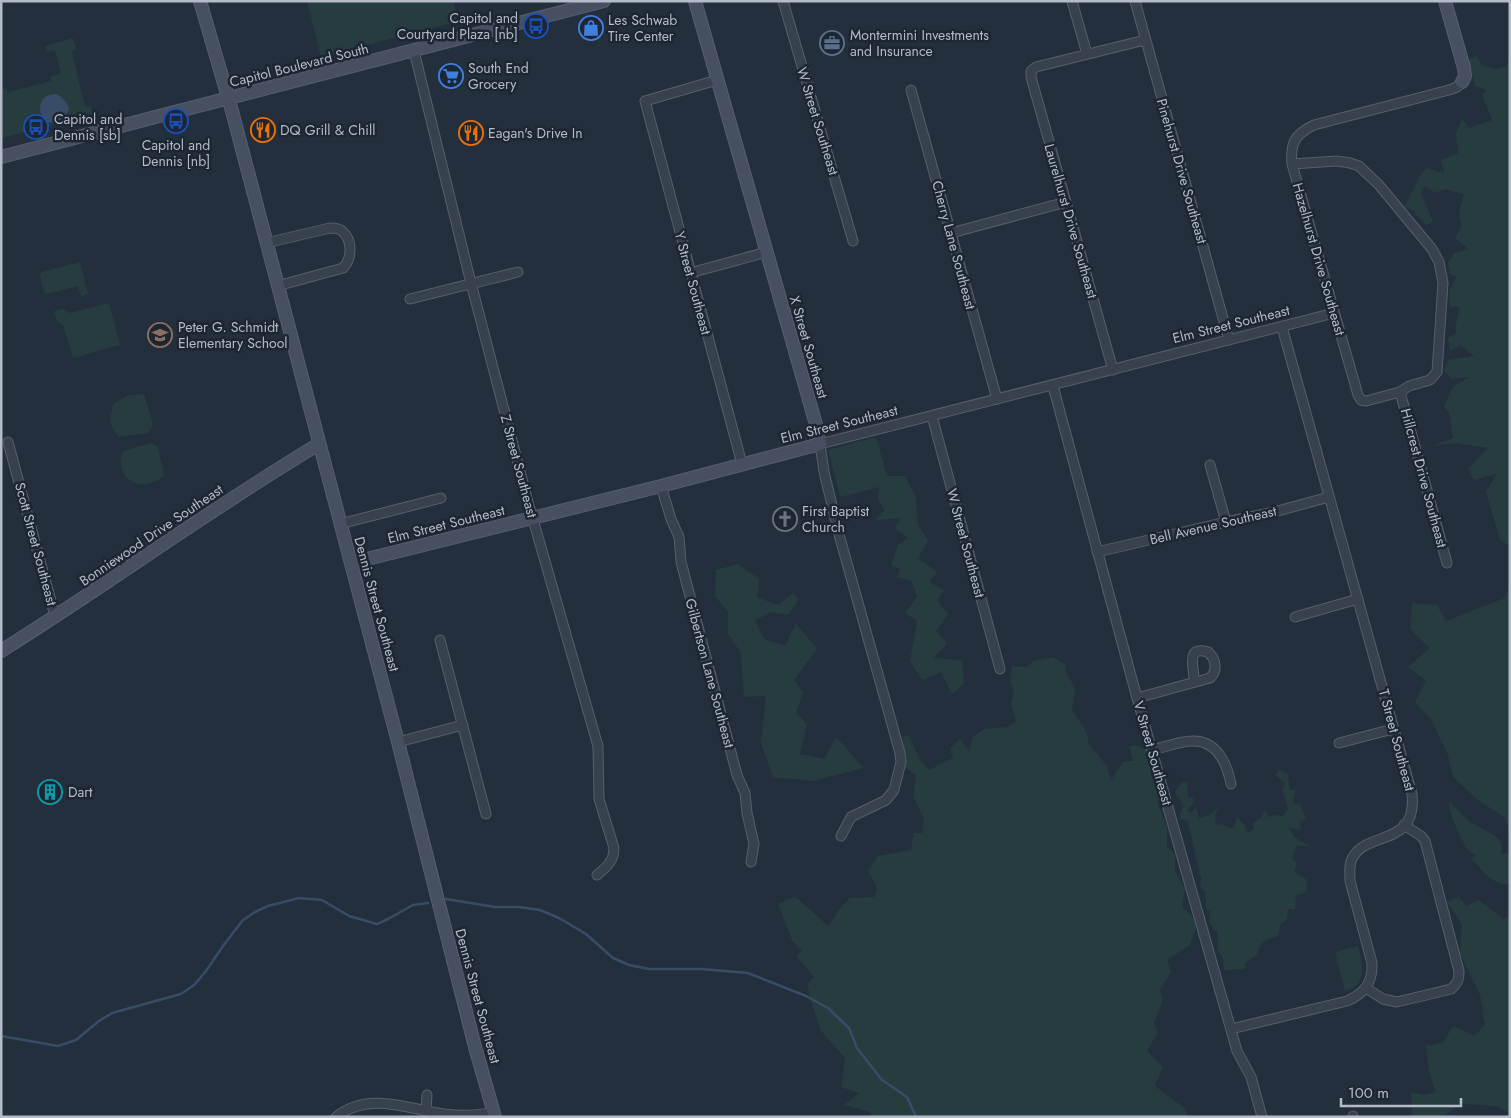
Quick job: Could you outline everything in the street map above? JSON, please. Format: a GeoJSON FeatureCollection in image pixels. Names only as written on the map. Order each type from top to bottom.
{"type":"FeatureCollection","features":[{"type":"Feature","properties":{"kind":"street","name":"Dennis Street Southeast"},"geometry":{"type":"LineString","coordinates":[[200,1],[228,98],[494,1114]]}},
{"type":"Feature","properties":{"kind":"street","name":"Capitol Boulevard South"},"geometry":{"type":"LineString","coordinates":[[1,157],[604,1]]}},
{"type":"Feature","properties":{"kind":"street","name":"X Street Southeast"},"geometry":{"type":"LineString","coordinates":[[695,1],[818,432],[824,472],[840,538],[900,753],[901,762],[894,790],[886,800],[851,817],[841,836]]}},
{"type":"Feature","properties":{"kind":"street","name":"W Street Southeast"},"geometry":{"type":"LineString","coordinates":[[783,1],[853,241]]}},
{"type":"Feature","properties":{"kind":"street"},"geometry":{"type":"LineString","coordinates":[[1072,1],[1087,54],[1145,40]]}},
{"type":"Feature","properties":{"kind":"street","name":"Pinehurst Drive Southeast"},"geometry":{"type":"LineString","coordinates":[[1135,1],[1229,340]]}},
{"type":"Feature","properties":{"kind":"street"},"geometry":{"type":"LineString","coordinates":[[1445,1],[1464,68],[1465,76],[1462,82]]}},
{"type":"Feature","properties":{"kind":"street","name":"Z Street Southeast"},"geometry":{"type":"LineString","coordinates":[[414,51],[471,283],[533,517],[598,746],[600,799],[614,848],[614,854],[609,865],[598,875]]}},
{"type":"Feature","properties":{"kind":"street","name":"Laurelhurst Drive Southeast"},"geometry":{"type":"LineString","coordinates":[[1087,54],[1036,67],[1031,71],[1031,77],[1113,370]]}},
{"type":"Feature","properties":{"kind":"street","name":"Y Street Southeast"},"geometry":{"type":"LineString","coordinates":[[717,80],[645,100],[742,464]]}},
{"type":"Feature","properties":{"kind":"street","name":"Hazelhurst Drive Southeast"},"geometry":{"type":"LineString","coordinates":[[1400,392],[1366,401],[1361,400],[1358,395],[1292,164],[1293,142],[1302,131],[1314,124],[1449,90],[1462,82]]}},
{"type":"Feature","properties":{"kind":"street","name":"Cherry Lane Southeast"},"geometry":{"type":"LineString","coordinates":[[911,90],[997,399]]}},
{"type":"Feature","properties":{"kind":"street"},"geometry":{"type":"LineString","coordinates":[[1292,164],[1337,162],[1359,166],[1379,185],[1436,255],[1443,283],[1437,372],[1430,380],[1408,386],[1400,392]]}},
{"type":"Feature","properties":{"kind":"street"},"geometry":{"type":"LineString","coordinates":[[951,234],[1066,202]]}},
{"type":"Feature","properties":{"kind":"street"},"geometry":{"type":"LineString","coordinates":[[266,244],[330,228],[337,228],[343,231],[350,247],[351,256],[343,268],[277,286]]}},
{"type":"Feature","properties":{"kind":"street"},"geometry":{"type":"LineString","coordinates":[[690,273],[767,252]]}},
{"type":"Feature","properties":{"kind":"street"},"geometry":{"type":"LineString","coordinates":[[410,299],[518,272]]}},
{"type":"Feature","properties":{"kind":"street","name":"Elm Street Southeast"},"geometry":{"type":"LineString","coordinates":[[350,563],[661,486],[1334,313]]}},
{"type":"Feature","properties":{"kind":"street","name":"T Street Southeast"},"geometry":{"type":"LineString","coordinates":[[1282,327],[1412,799],[1413,805],[1410,816],[1404,825]]}},
{"type":"Feature","properties":{"kind":"street","name":"V Street Southeast"},"geometry":{"type":"LineString","coordinates":[[1053,386],[1137,698],[1237,1052],[1251,1077],[1262,1117]]}},
{"type":"Feature","properties":{"kind":"street","name":"Hillcrest Drive Southeast"},"geometry":{"type":"LineString","coordinates":[[1400,392],[1447,563]]}},
{"type":"Feature","properties":{"kind":"street","name":"W Street Southeast"},"geometry":{"type":"LineString","coordinates":[[932,416],[1000,669]]}},
{"type":"Feature","properties":{"kind":"street","name":"Scott Street Southeast"},"geometry":{"type":"LineString","coordinates":[[8,442],[55,616]]}},
{"type":"Feature","properties":{"kind":"street","name":"Bonniewood Drive Southeast"},"geometry":{"type":"LineString","coordinates":[[1,651],[92,593],[193,524],[319,444]]}},
{"type":"Feature","properties":{"kind":"street"},"geometry":{"type":"LineString","coordinates":[[1210,465],[1226,522]]}},
{"type":"Feature","properties":{"kind":"street","name":"Gilbertson Lane Southeast"},"geometry":{"type":"LineString","coordinates":[[661,486],[671,519],[679,537],[681,562],[737,775],[745,793],[747,813],[754,844],[751,862]]}},
{"type":"Feature","properties":{"kind":"street","name":"Bell Avenue Southeast"},"geometry":{"type":"LineString","coordinates":[[1097,552],[1274,512],[1329,497]]}},
{"type":"Feature","properties":{"kind":"street"},"geometry":{"type":"LineString","coordinates":[[340,524],[441,498]]}},
{"type":"Feature","properties":{"kind":"street"},"geometry":{"type":"LineString","coordinates":[[1295,618],[1358,599]]}},
{"type":"Feature","properties":{"kind":"street"},"geometry":{"type":"LineString","coordinates":[[440,640],[486,814]]}},
{"type":"Feature","properties":{"kind":"street"},"geometry":{"type":"LineString","coordinates":[[1137,698],[1194,681]]}},
{"type":"Feature","properties":{"kind":"street"},"geometry":{"type":"LineString","coordinates":[[398,742],[463,725]]}},
{"type":"Feature","properties":{"kind":"street"},"geometry":{"type":"LineString","coordinates":[[1338,743],[1393,729]]}},
{"type":"Feature","properties":{"kind":"street"},"geometry":{"type":"LineString","coordinates":[[1153,750],[1191,741],[1207,744],[1214,748],[1225,762],[1232,784]]}},
{"type":"Feature","properties":{"kind":"street"},"geometry":{"type":"LineString","coordinates":[[1231,1029],[1347,1001],[1362,993],[1370,981],[1372,964],[1350,881],[1351,861],[1361,848],[1394,835],[1404,825],[1421,836],[1425,841],[1459,971],[1459,979],[1451,989],[1397,1002],[1383,999],[1366,988]]}},
{"type":"Feature","properties":{"kind":"street"},"geometry":{"type":"LineString","coordinates":[[426,1111],[428,1095]]}},
{"type":"Feature","properties":{"kind":"street"},"geometry":{"type":"LineString","coordinates":[[336,1117],[350,1108],[369,1102],[384,1103],[443,1115],[469,1116],[494,1114]]}},
{"type":"Feature","properties":{"kind":"green space"},"geometry":{"type":"Polygon","coordinates":[[[307,1],[453,1],[459,21],[321,57],[307,1]]]}},
{"type":"Feature","properties":{"kind":"green space"},"geometry":{"type":"Polygon","coordinates":[[[73,38],[76,49],[72,51],[85,107],[91,106],[93,115],[1,138],[1,89],[6,88],[8,92],[51,81],[51,76],[61,74],[55,50],[47,52],[45,46],[73,38]]]}},
{"type":"Feature","properties":{"kind":"green space"},"geometry":{"type":"Polygon","coordinates":[[[1476,56],[1483,66],[1495,69],[1506,67],[1510,59],[1510,546],[1500,540],[1486,492],[1496,474],[1474,480],[1468,469],[1488,448],[1456,443],[1432,446],[1453,438],[1449,412],[1444,407],[1453,387],[1469,377],[1452,379],[1444,371],[1448,360],[1474,356],[1461,345],[1450,351],[1448,338],[1457,333],[1455,328],[1460,307],[1450,306],[1450,289],[1456,277],[1450,274],[1448,263],[1454,253],[1468,249],[1455,238],[1462,226],[1459,213],[1464,194],[1445,189],[1435,193],[1424,186],[1421,193],[1433,222],[1426,225],[1411,209],[1404,208],[1420,176],[1427,168],[1444,173],[1441,160],[1458,153],[1456,133],[1462,119],[1469,128],[1492,120],[1482,95],[1487,90],[1475,86],[1468,60],[1476,56]]]}},
{"type":"Feature","properties":{"kind":"green space"},"geometry":{"type":"Polygon","coordinates":[[[80,262],[88,294],[81,296],[78,286],[47,294],[44,292],[40,276],[42,272],[80,262]]]}},
{"type":"Feature","properties":{"kind":"green space"},"geometry":{"type":"Polygon","coordinates":[[[109,303],[120,345],[73,358],[63,325],[57,321],[54,311],[63,309],[70,313],[109,303]]]}},
{"type":"Feature","properties":{"kind":"green space"},"geometry":{"type":"Polygon","coordinates":[[[144,394],[153,424],[148,433],[119,437],[111,422],[113,404],[129,395],[144,394]]]}},
{"type":"Feature","properties":{"kind":"green space"},"geometry":{"type":"Polygon","coordinates":[[[876,437],[887,476],[905,476],[916,497],[918,524],[928,541],[918,558],[937,572],[929,582],[944,590],[937,600],[948,614],[936,631],[947,643],[934,658],[962,660],[964,683],[952,694],[941,672],[922,680],[910,661],[917,621],[905,613],[917,597],[912,581],[897,577],[900,569],[891,565],[898,545],[908,538],[895,528],[901,518],[875,520],[885,510],[878,500],[879,487],[840,497],[828,450],[876,437]]]}},
{"type":"Feature","properties":{"kind":"green space"},"geometry":{"type":"Polygon","coordinates":[[[150,443],[158,447],[164,475],[152,483],[138,484],[126,477],[123,471],[121,458],[123,451],[150,443]]]}},
{"type":"Feature","properties":{"kind":"green space"},"geometry":{"type":"Polygon","coordinates":[[[738,564],[759,579],[757,597],[778,605],[793,593],[799,599],[788,615],[770,612],[755,621],[764,639],[785,646],[796,623],[817,649],[794,680],[803,692],[796,713],[807,724],[800,754],[824,759],[836,737],[864,768],[813,781],[773,777],[761,743],[766,696],[744,697],[741,653],[728,634],[728,612],[715,596],[716,570],[738,564]]]}},
{"type":"Feature","properties":{"kind":"green space"},"geometry":{"type":"Polygon","coordinates":[[[1510,585],[1510,830],[1505,818],[1477,799],[1453,777],[1448,755],[1432,721],[1415,702],[1426,681],[1408,667],[1430,648],[1410,629],[1412,603],[1437,605],[1446,621],[1505,598],[1510,585]]]}},
{"type":"Feature","properties":{"kind":"green space"},"geometry":{"type":"Polygon","coordinates":[[[1053,657],[1066,665],[1065,670],[1075,688],[1072,710],[1086,731],[1089,744],[1107,766],[1111,780],[1124,761],[1133,761],[1129,747],[1135,745],[1151,751],[1161,791],[1158,805],[1167,827],[1167,846],[1175,855],[1175,871],[1185,889],[1182,907],[1197,921],[1190,945],[1167,960],[1171,972],[1160,990],[1163,1000],[1154,1023],[1158,1032],[1147,1051],[1163,1067],[1155,1086],[1183,1107],[1189,1117],[871,1117],[870,1112],[844,1105],[859,1093],[841,1087],[845,1058],[821,1031],[807,984],[814,977],[796,956],[802,951],[792,940],[778,904],[795,896],[828,926],[850,898],[874,897],[877,889],[868,870],[878,856],[911,850],[914,833],[922,833],[924,819],[913,796],[916,775],[905,767],[903,737],[908,735],[920,760],[929,770],[953,758],[950,748],[960,739],[969,751],[973,737],[984,729],[1008,727],[1016,721],[1011,704],[1014,691],[1010,682],[1012,666],[1027,667],[1033,661],[1053,657]]]}},
{"type":"Feature","properties":{"kind":"green space"},"geometry":{"type":"Polygon","coordinates":[[[1280,769],[1288,774],[1290,790],[1296,790],[1292,805],[1300,803],[1307,819],[1300,821],[1301,829],[1289,828],[1294,837],[1310,846],[1296,846],[1292,858],[1297,864],[1294,871],[1307,880],[1306,892],[1296,896],[1295,909],[1288,909],[1287,919],[1280,925],[1278,936],[1270,938],[1262,944],[1257,955],[1245,963],[1245,969],[1224,970],[1223,959],[1217,949],[1218,933],[1209,923],[1210,911],[1206,910],[1205,891],[1200,888],[1201,879],[1188,821],[1179,818],[1183,805],[1175,792],[1182,782],[1187,782],[1188,797],[1193,798],[1194,802],[1187,810],[1191,813],[1196,808],[1199,818],[1210,815],[1218,807],[1215,816],[1216,825],[1221,824],[1233,829],[1237,817],[1245,825],[1247,833],[1254,830],[1253,823],[1261,818],[1266,809],[1268,817],[1275,815],[1283,816],[1288,809],[1282,791],[1285,783],[1275,775],[1280,769]]]}},
{"type":"Feature","properties":{"kind":"green space"},"geometry":{"type":"Polygon","coordinates":[[[1449,802],[1470,822],[1497,837],[1501,842],[1501,853],[1510,854],[1510,884],[1499,883],[1493,880],[1471,858],[1474,858],[1476,855],[1469,851],[1463,842],[1453,819],[1449,802]]]}},
{"type":"Feature","properties":{"kind":"green space"},"geometry":{"type":"Polygon","coordinates":[[[1459,896],[1466,906],[1479,900],[1503,919],[1510,917],[1510,1114],[1497,1106],[1460,1104],[1443,1117],[1412,1117],[1411,1092],[1423,1095],[1436,1092],[1429,1072],[1426,1046],[1443,1043],[1453,1026],[1474,1036],[1485,1025],[1480,995],[1460,953],[1462,924],[1447,902],[1459,896]]]}},
{"type":"Feature","properties":{"kind":"green space"},"geometry":{"type":"Polygon","coordinates":[[[1358,946],[1362,966],[1361,979],[1353,988],[1345,991],[1335,952],[1358,946]]]}},
{"type":"Feature","properties":{"kind":"water"},"geometry":{"type":"Polygon","coordinates":[[[57,94],[64,100],[69,109],[63,118],[47,123],[41,114],[41,103],[45,97],[57,94]]]}},
{"type":"Feature","properties":{"kind":"waterway"},"geometry":{"type":"LineString","coordinates":[[1,1036],[58,1046],[76,1040],[112,1013],[181,994],[194,985],[206,971],[243,920],[268,906],[299,898],[322,900],[349,916],[377,924],[413,905],[428,903]]}},
{"type":"Feature","properties":{"kind":"waterway"},"geometry":{"type":"LineString","coordinates":[[446,899],[495,907],[519,907],[540,910],[559,918],[586,934],[613,958],[629,965],[649,969],[702,969],[748,973],[806,996],[828,1008],[849,1028],[857,1048],[882,1080],[907,1097],[916,1117]]}},
{"type":"Feature","properties":{"kind":"place","name":"Capitol and Courtyard Plaza [nb]"},"geometry":{"type":"Point","coordinates":[536,26]}},
{"type":"Feature","properties":{"kind":"place","name":"Les Schwab Tire Center"},"geometry":{"type":"Point","coordinates":[591,28]}},
{"type":"Feature","properties":{"kind":"place","name":"Montermini Investments and Insurance"},"geometry":{"type":"Point","coordinates":[832,43]}},
{"type":"Feature","properties":{"kind":"place","name":"South End Grocery"},"geometry":{"type":"Point","coordinates":[451,76]}},
{"type":"Feature","properties":{"kind":"place","name":"Capitol and Dennis [nb]"},"geometry":{"type":"Point","coordinates":[176,121]}},
{"type":"Feature","properties":{"kind":"place","name":"Capitol and Dennis [sb]"},"geometry":{"type":"Point","coordinates":[36,127]}},
{"type":"Feature","properties":{"kind":"place","name":"DQ Grill & Chill"},"geometry":{"type":"Point","coordinates":[263,130]}},
{"type":"Feature","properties":{"kind":"place","name":"Eagan's Drive In"},"geometry":{"type":"Point","coordinates":[471,133]}},
{"type":"Feature","properties":{"kind":"place","name":"Peter G. Schmidt Elementary School"},"geometry":{"type":"Point","coordinates":[160,335]}},
{"type":"Feature","properties":{"kind":"place","name":"First Baptist Church"},"geometry":{"type":"Point","coordinates":[785,519]}},
{"type":"Feature","properties":{"kind":"place","name":"Dart"},"geometry":{"type":"Point","coordinates":[50,792]}}]}
